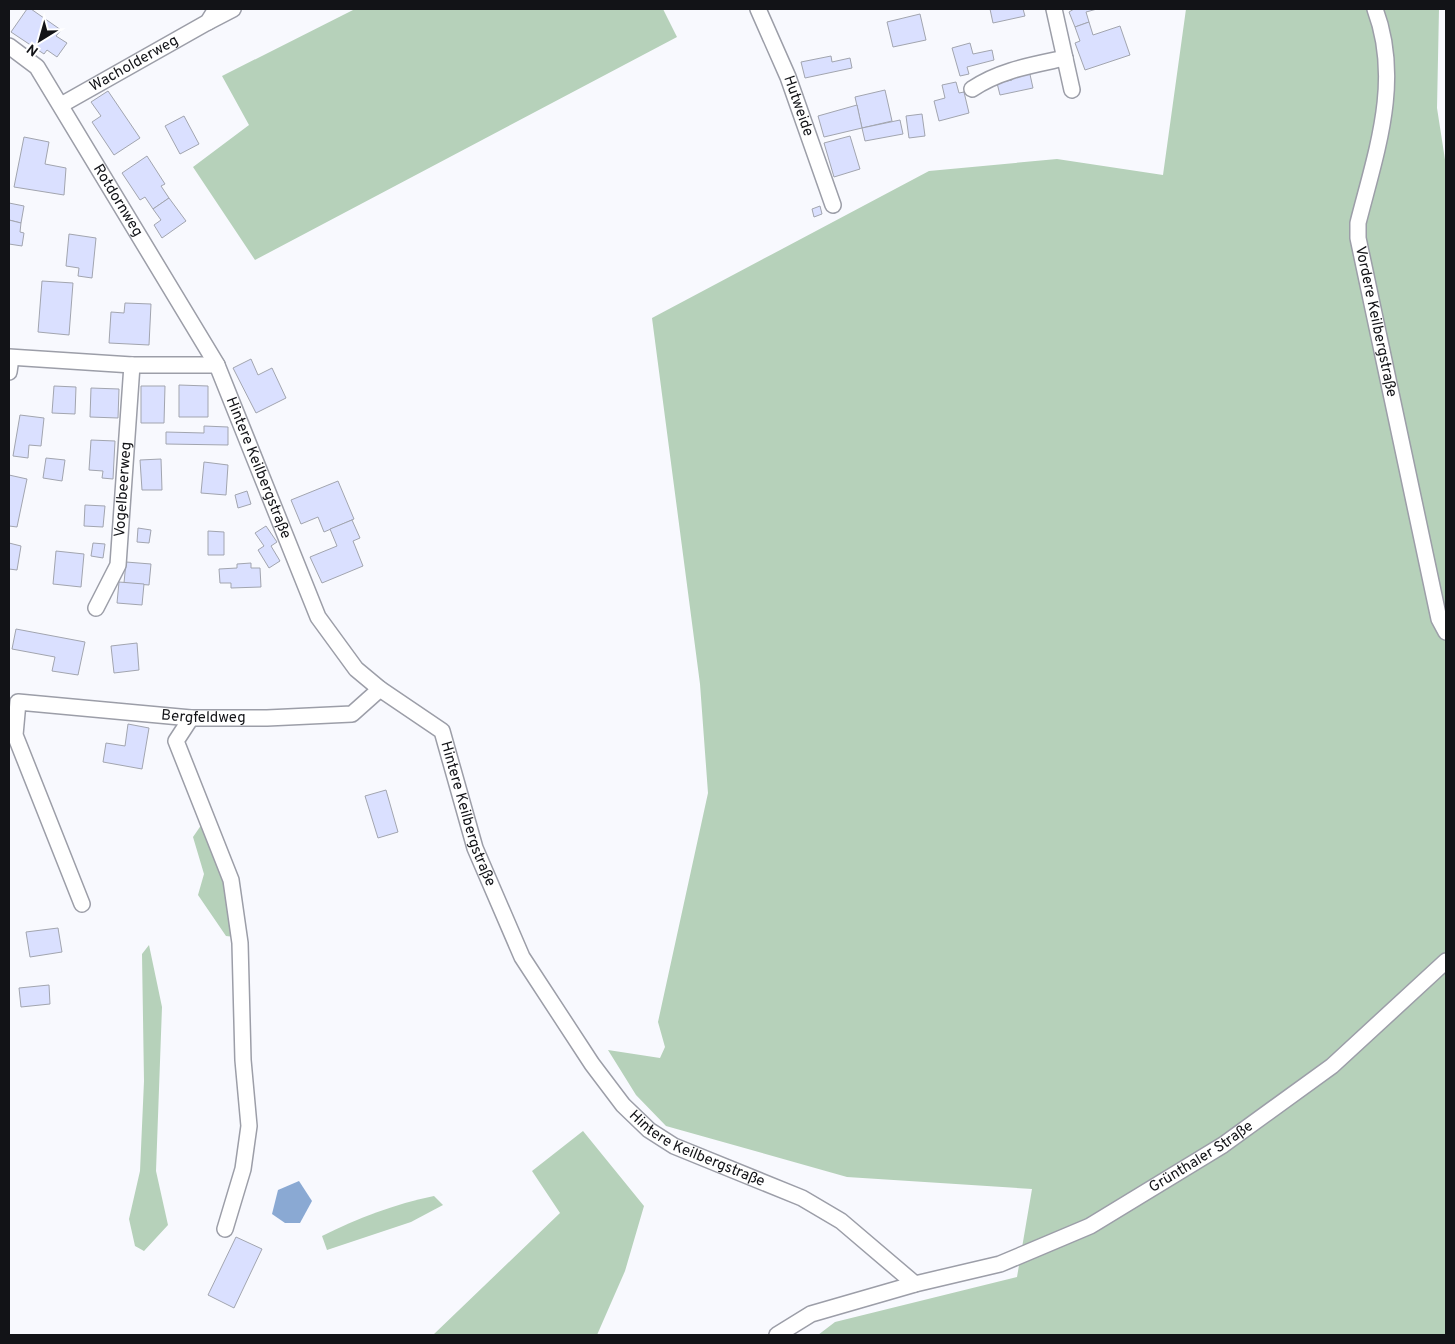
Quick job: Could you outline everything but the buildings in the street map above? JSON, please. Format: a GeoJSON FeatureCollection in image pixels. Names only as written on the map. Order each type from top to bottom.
{"type":"FeatureCollection","features":[{"type":"Feature","properties":{"kind":"street","name":"Wacholderweg"},"geometry":{"type":"LineString","coordinates":[[208,22],[216,9]]}},
{"type":"Feature","properties":{"kind":"street","name":"Wacholderweg"},"geometry":{"type":"LineString","coordinates":[[60,105],[233,9]]}},
{"type":"Feature","properties":{"kind":"street","name":"Hutweide"},"geometry":{"type":"LineString","coordinates":[[758,9],[788,77],[833,205]]}},
{"type":"Feature","properties":{"kind":"street"},"geometry":{"type":"LineString","coordinates":[[1054,9],[1072,90]]}},
{"type":"Feature","properties":{"kind":"street","name":"Vordere Keilbergstraße"},"geometry":{"type":"LineString","coordinates":[[1375,9],[1385,49],[1388,80],[1386,113],[1358,223],[1358,238],[1439,619],[1446,632]]}},
{"type":"Feature","properties":{"kind":"street","name":"Rotdornweg"},"geometry":{"type":"LineString","coordinates":[[9,46],[36,67],[217,365]]}},
{"type":"Feature","properties":{"kind":"street"},"geometry":{"type":"LineString","coordinates":[[972,89],[988,78],[1017,68],[1065,58]]}},
{"type":"Feature","properties":{"kind":"street"},"geometry":{"type":"LineString","coordinates":[[10,362],[217,365]]}},
{"type":"Feature","properties":{"kind":"street","name":"Vogelbeerweg"},"geometry":{"type":"LineString","coordinates":[[96,608],[118,565],[132,365]]}},
{"type":"Feature","properties":{"kind":"street","name":"Hintere Keilbergstraße"},"geometry":{"type":"LineString","coordinates":[[217,365],[318,618],[356,669],[380,689],[442,731],[475,848],[522,957],[592,1064],[623,1105],[649,1130],[674,1146],[802,1198],[841,1221],[915,1284]]}},
{"type":"Feature","properties":{"kind":"street","name":"Bergfeldweg"},"geometry":{"type":"LineString","coordinates":[[82,904],[15,735],[13,701],[191,718],[352,714],[380,689]]}},
{"type":"Feature","properties":{"kind":"street"},"geometry":{"type":"LineString","coordinates":[[191,718],[176,741],[231,880],[240,943],[243,1060],[249,1126],[243,1169],[225,1229]]}},
{"type":"Feature","properties":{"kind":"street","name":"Grünthaler Straße"},"geometry":{"type":"LineString","coordinates":[[776,1335],[811,1314],[915,1284],[1000,1264],[1090,1226],[1223,1145],[1332,1066],[1446,961]]}},
{"type":"Feature","properties":{"kind":"green space"},"geometry":{"type":"Polygon","coordinates":[[[355,9],[663,9],[677,37],[255,260],[193,167],[249,125],[222,76],[355,9]]]}},
{"type":"Feature","properties":{"kind":"green space"},"geometry":{"type":"Polygon","coordinates":[[[1186,9],[1439,9],[1437,108],[1446,166],[1446,1335],[818,1335],[835,1322],[1017,1277],[1032,1189],[847,1177],[666,1126],[636,1095],[608,1050],[660,1058],[665,1047],[658,1022],[708,793],[700,684],[652,318],[929,171],[1057,159],[1163,175],[1186,9]]]}},
{"type":"Feature","properties":{"kind":"green space"},"geometry":{"type":"Polygon","coordinates":[[[204,821],[225,887],[234,937],[226,936],[198,895],[204,874],[193,837],[204,821]]]}},
{"type":"Feature","properties":{"kind":"green space"},"geometry":{"type":"Polygon","coordinates":[[[149,945],[162,1007],[156,1171],[168,1225],[144,1251],[135,1246],[129,1219],[140,1171],[144,1081],[142,954],[149,945]]]}},
{"type":"Feature","properties":{"kind":"green space"},"geometry":{"type":"Polygon","coordinates":[[[583,1131],[644,1206],[625,1271],[597,1335],[433,1335],[560,1213],[532,1171],[583,1131]]]}},
{"type":"Feature","properties":{"kind":"green space"},"geometry":{"type":"Polygon","coordinates":[[[434,1196],[443,1205],[411,1222],[327,1250],[322,1236],[377,1212],[434,1196]]]}},
{"type":"Feature","properties":{"kind":"water"},"geometry":{"type":"Polygon","coordinates":[[[299,1181],[312,1201],[300,1223],[285,1223],[272,1214],[278,1190],[299,1181]]]}}]}
